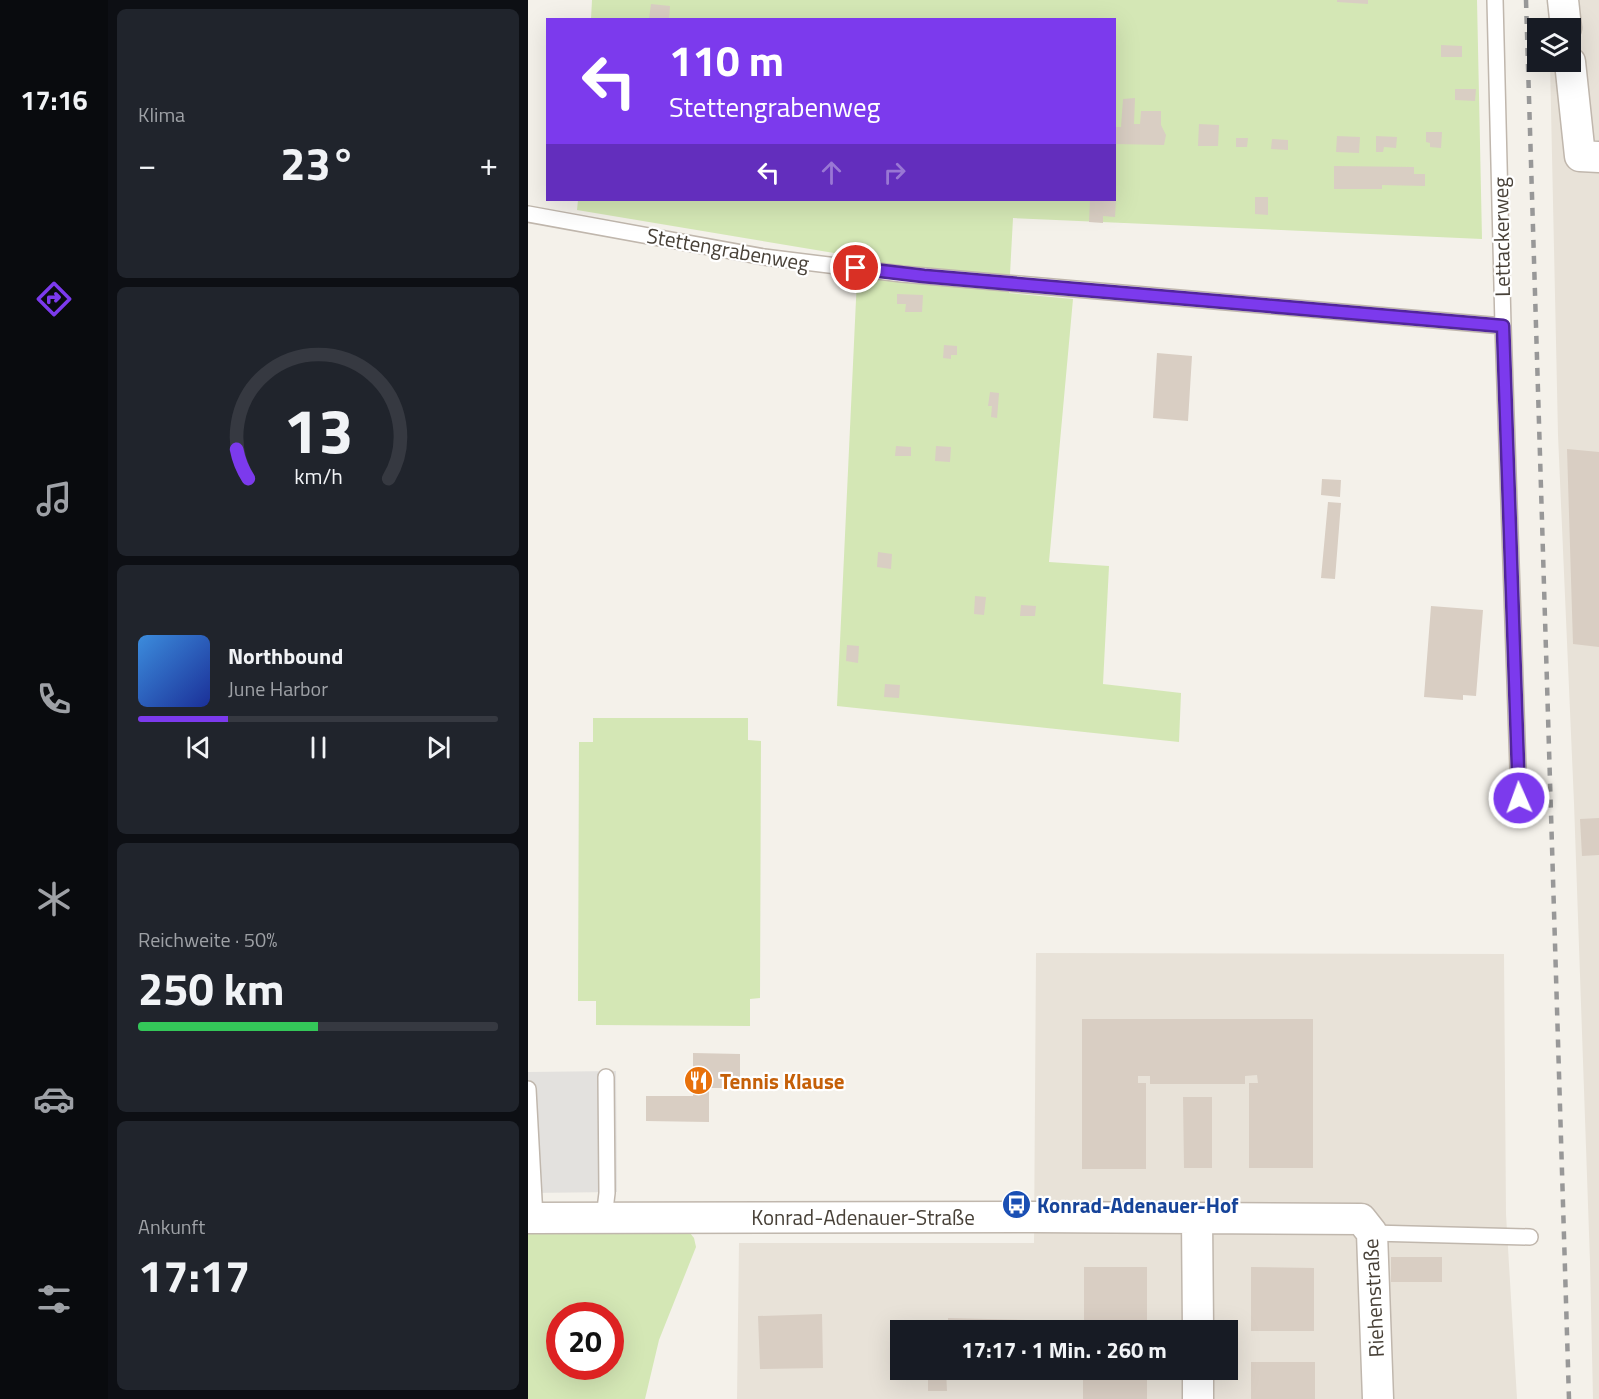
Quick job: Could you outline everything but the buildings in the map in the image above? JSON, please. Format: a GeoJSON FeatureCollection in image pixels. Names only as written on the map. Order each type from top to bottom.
{"type":"FeatureCollection","features":[{"type":"Feature","properties":{"kind":"street"},"geometry":{"type":"LineString","coordinates":[[1563,0],[1565,18]]}},
{"type":"Feature","properties":{"kind":"street"},"geometry":{"type":"LineString","coordinates":[[1571,72],[1580,156],[1599,157]]}},
{"type":"Feature","properties":{"kind":"street","name":"Konrad-Adenauer-Straße"},"geometry":{"type":"LineString","coordinates":[[532,1218],[1197,1218]]}},
{"type":"Feature","properties":{"kind":"street"},"geometry":{"type":"LineString","coordinates":[[1197,1218],[1198,1320]]}},
{"type":"Feature","properties":{"kind":"street","name":"Riehenstraße"},"geometry":{"type":"LineString","coordinates":[[1197,1218],[1361,1219],[1372,1233],[1378,1399]]}},
{"type":"Feature","properties":{"kind":"street"},"geometry":{"type":"LineString","coordinates":[[1198,1380],[1198,1399]]}},
{"type":"Feature","properties":{"kind":"lane","name":"Lettackerweg"},"geometry":{"type":"LineString","coordinates":[[1495,0],[1503,326],[1519,798]]}},
{"type":"Feature","properties":{"kind":"lane","name":"Stettengrabenweg"},"geometry":{"type":"LineString","coordinates":[[528,214],[764,257],[902,274],[1503,326]]}},
{"type":"Feature","properties":{"kind":"lane"},"geometry":{"type":"LineString","coordinates":[[604,1218],[607,1193],[606,1077]]}},
{"type":"Feature","properties":{"kind":"lane"},"geometry":{"type":"LineString","coordinates":[[528,1089],[532,1218]]}},
{"type":"Feature","properties":{"kind":"lane"},"geometry":{"type":"LineString","coordinates":[[1372,1233],[1530,1237]]}},
{"type":"Feature","properties":{"kind":"shaded area"},"geometry":{"type":"Polygon","coordinates":[[[1549,0],[1599,0],[1599,1399],[1593,1399],[1574,803],[1558,435],[1550,72],[1581,72],[1581,18],[1549,18],[1549,0]]]}},
{"type":"Feature","properties":{"kind":"shaded area"},"geometry":{"type":"Polygon","coordinates":[[[1036,953],[1504,954],[1506,1214],[1517,1399],[737,1399],[739,1243],[1034,1243],[1036,953]]]}},
{"type":"Feature","properties":{"kind":"shaded area"},"geometry":{"type":"Polygon","coordinates":[[[616,1071],[617,1192],[528,1193],[528,1072],[616,1071]]]}},
{"type":"Feature","properties":{"kind":"green space"},"geometry":{"type":"Polygon","coordinates":[[[592,0],[1477,0],[1482,239],[1013,218],[1009,293],[1073,299],[1049,562],[1109,566],[1103,684],[1181,693],[1179,742],[837,706],[858,257],[577,210],[578,201],[1116,201],[1116,18],[591,18],[592,0]]]}},
{"type":"Feature","properties":{"kind":"green space"},"geometry":{"type":"Polygon","coordinates":[[[593,718],[748,718],[748,740],[761,741],[760,998],[750,999],[750,1026],[596,1025],[596,1001],[578,1001],[579,742],[593,742],[593,718]]]}},
{"type":"Feature","properties":{"kind":"green space"},"geometry":{"type":"Polygon","coordinates":[[[690,1233],[696,1247],[659,1340],[645,1399],[528,1399],[528,1234],[690,1233]]]}},
{"type":"Feature","properties":{"kind":"railway"},"geometry":{"type":"LineString","coordinates":[[1526,0],[1569,1399]]}},
{"type":"Feature","properties":{"kind":"place","name":"Tennis Klause"},"geometry":{"type":"Point","coordinates":[699,1081]}},
{"type":"Feature","properties":{"kind":"place","name":"Konrad-Adenauer-Hof"},"geometry":{"type":"Point","coordinates":[1016,1205]}},
{"type":"Feature","properties":{"kind":"route"},"geometry":{"type":"LineString","coordinates":[[856,268],[924,276],[1503,326],[1519,798]]}}]}
